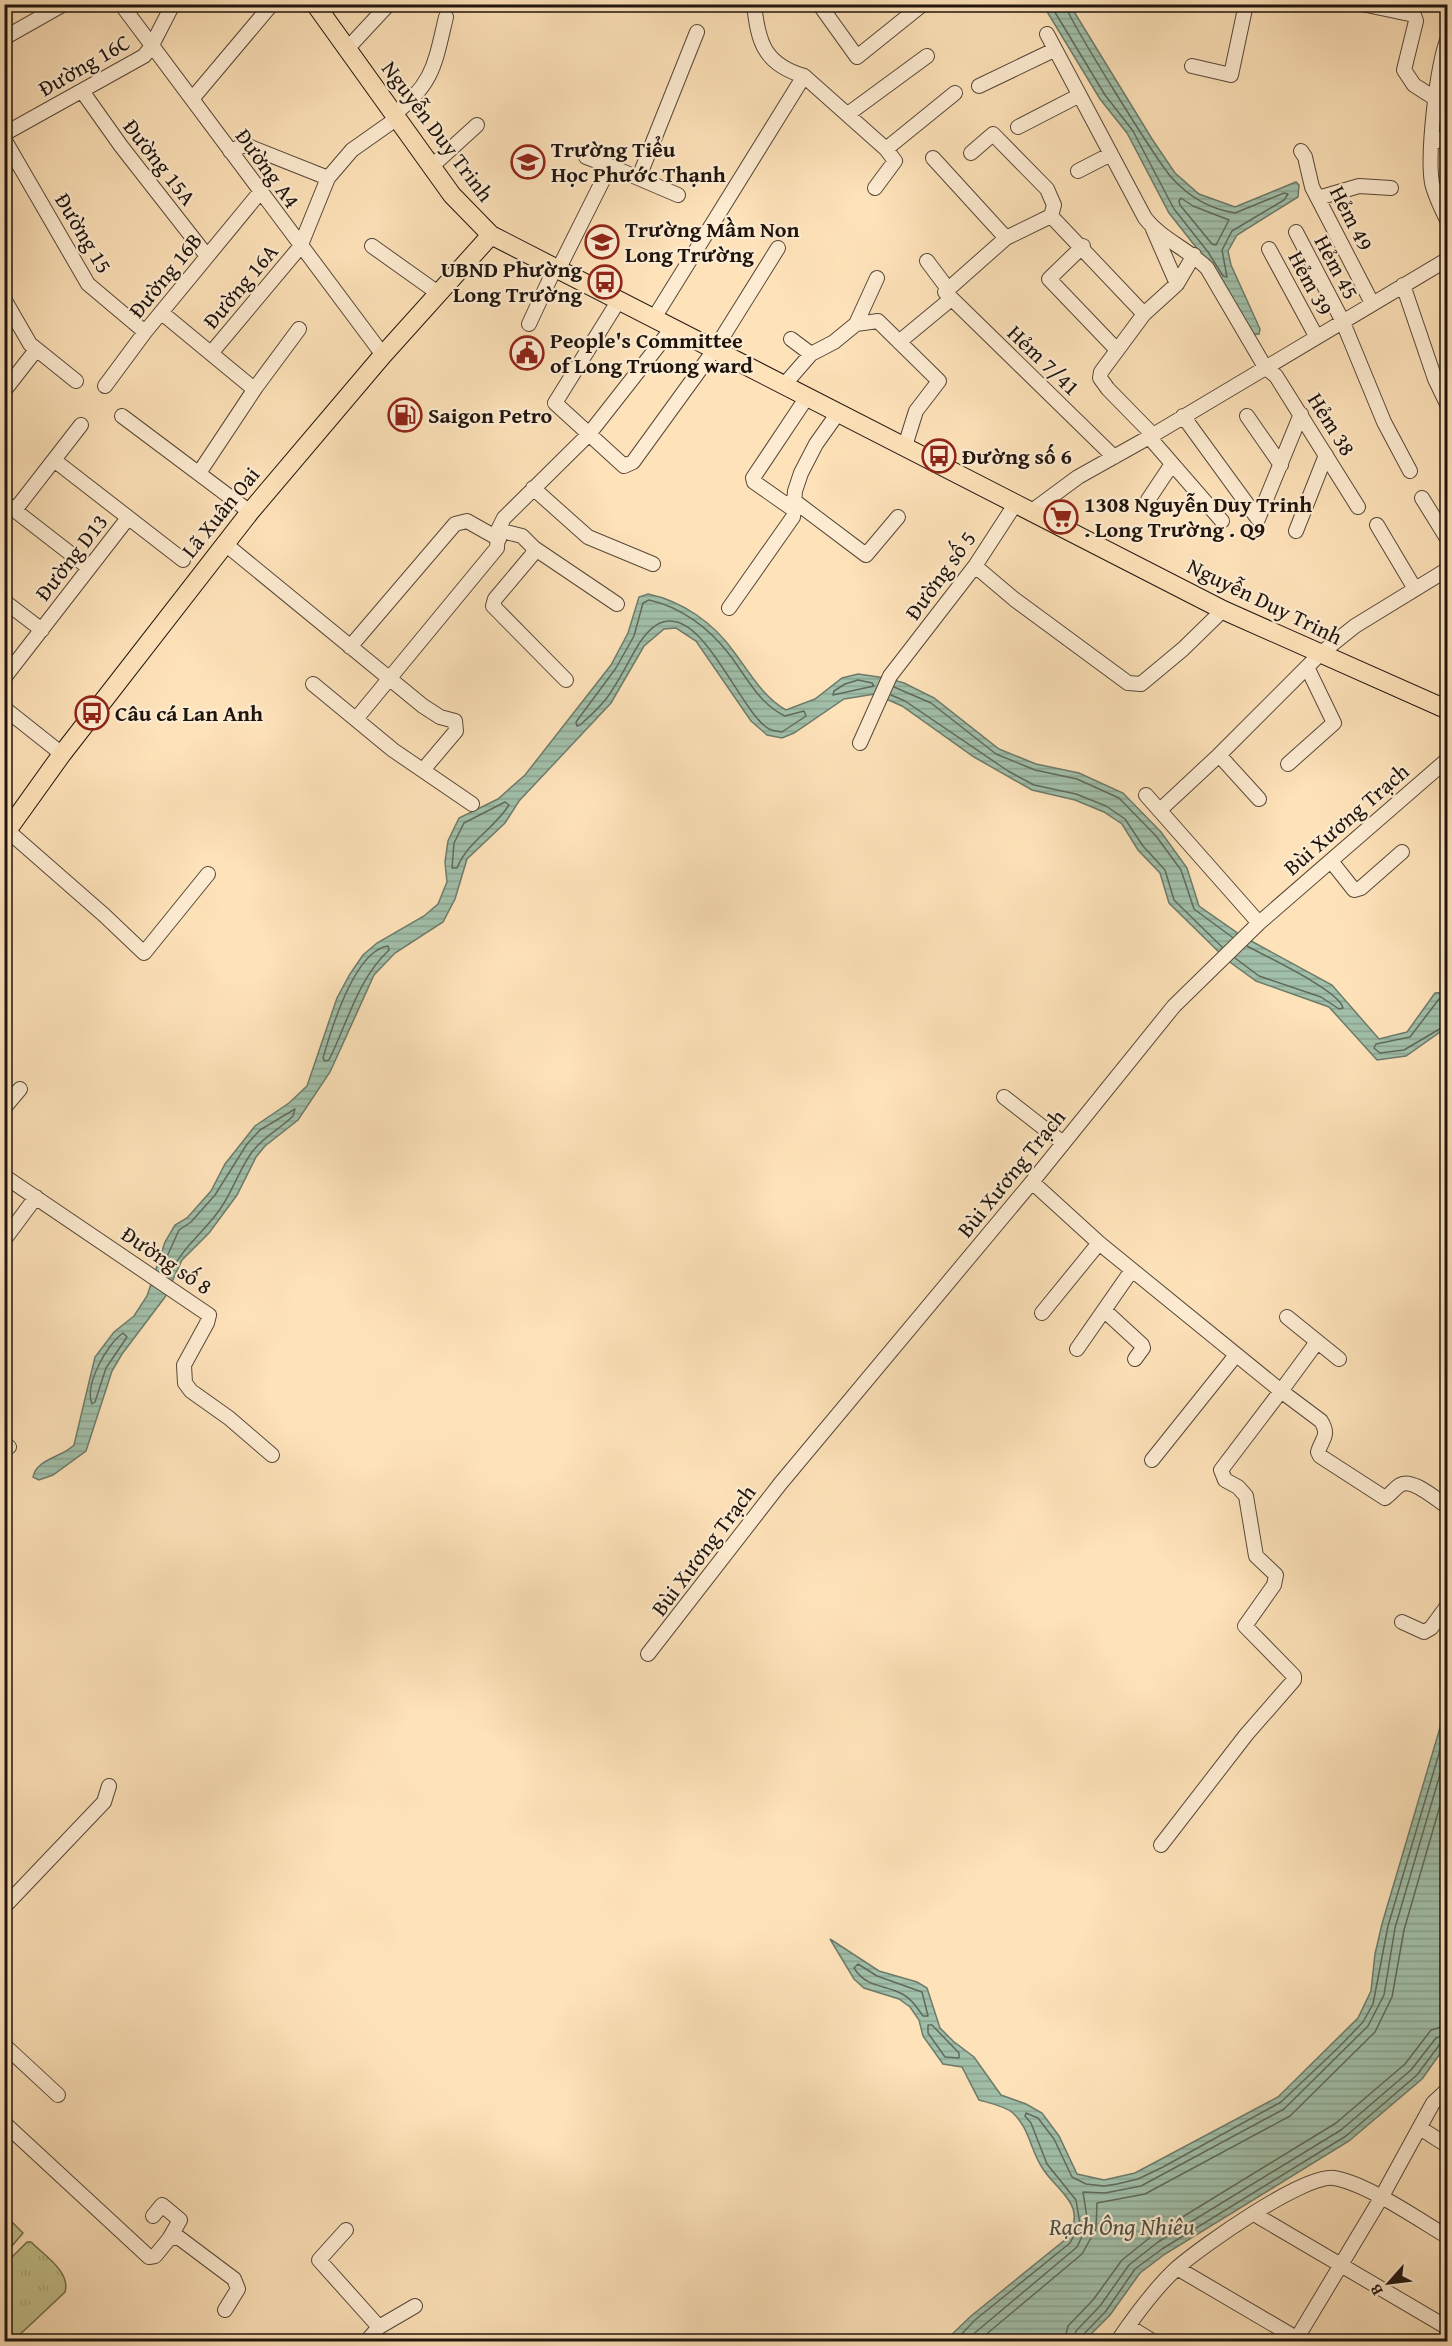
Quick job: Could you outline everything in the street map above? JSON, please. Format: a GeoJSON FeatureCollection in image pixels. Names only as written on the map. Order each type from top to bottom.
{"type":"FeatureCollection","features":[{"type":"Feature","properties":{"kind":"main road","name":"Nguyễn Duy Trinh"},"geometry":{"type":"LineString","coordinates":[[315,4],[452,195],[491,235],[1223,610],[1313,661],[1448,710]]}},
{"type":"Feature","properties":{"kind":"main road","name":"Lã Xuân Oai"},"geometry":{"type":"LineString","coordinates":[[6,833],[62,754],[224,543],[383,355],[491,235]]}},
{"type":"Feature","properties":{"kind":"street"},"geometry":{"type":"LineString","coordinates":[[4,38],[64,4]]}},
{"type":"Feature","properties":{"kind":"street","name":"Đường A4"},"geometry":{"type":"LineString","coordinates":[[121,4],[261,191],[300,247],[383,355]]}},
{"type":"Feature","properties":{"kind":"street"},"geometry":{"type":"LineString","coordinates":[[151,47],[173,4]]}},
{"type":"Feature","properties":{"kind":"street"},"geometry":{"type":"LineString","coordinates":[[192,99],[272,4]]}},
{"type":"Feature","properties":{"kind":"street"},"geometry":{"type":"LineString","coordinates":[[754,4],[756,30],[766,53],[781,66],[804,76],[886,149],[895,161],[875,188]]}},
{"type":"Feature","properties":{"kind":"street"},"geometry":{"type":"LineString","coordinates":[[819,4],[857,57],[915,6]]}},
{"type":"Feature","properties":{"kind":"street"},"geometry":{"type":"LineString","coordinates":[[1192,66],[1231,75],[1246,4]]}},
{"type":"Feature","properties":{"kind":"street"},"geometry":{"type":"LineString","coordinates":[[1362,4],[1414,15],[1416,21],[1404,70],[1414,85],[1436,99]]}},
{"type":"Feature","properties":{"kind":"street"},"geometry":{"type":"LineString","coordinates":[[347,49],[387,6]]}},
{"type":"Feature","properties":{"kind":"street","name":"Đường 16A"},"geometry":{"type":"LineString","coordinates":[[212,352],[300,247],[328,178],[352,150],[411,101],[431,74],[446,17]]}},
{"type":"Feature","properties":{"kind":"street"},"geometry":{"type":"LineString","coordinates":[[639,177],[697,32]]}},
{"type":"Feature","properties":{"kind":"street"},"geometry":{"type":"LineString","coordinates":[[1047,34],[1078,96],[1153,229],[1177,284]]}},
{"type":"Feature","properties":{"kind":"street"},"geometry":{"type":"LineString","coordinates":[[1448,38],[1443,51],[1436,99],[1433,143],[1433,184],[1444,204],[1448,222]]}},
{"type":"Feature","properties":{"kind":"street","name":"Đường 16C"},"geometry":{"type":"LineString","coordinates":[[4,134],[144,56],[151,47]]}},
{"type":"Feature","properties":{"kind":"street"},"geometry":{"type":"LineString","coordinates":[[979,86],[1054,50]]}},
{"type":"Feature","properties":{"kind":"street"},"geometry":{"type":"LineString","coordinates":[[848,114],[927,56]]}},
{"type":"Feature","properties":{"kind":"street"},"geometry":{"type":"LineString","coordinates":[[654,318],[804,76]]}},
{"type":"Feature","properties":{"kind":"street","name":"Đường 15A"},"geometry":{"type":"LineString","coordinates":[[82,92],[207,256]]}},
{"type":"Feature","properties":{"kind":"street"},"geometry":{"type":"LineString","coordinates":[[886,149],[955,93]]}},
{"type":"Feature","properties":{"kind":"street"},"geometry":{"type":"LineString","coordinates":[[1018,127],[1078,96]]}},
{"type":"Feature","properties":{"kind":"street"},"geometry":{"type":"LineString","coordinates":[[431,167],[477,125]]}},
{"type":"Feature","properties":{"kind":"street"},"geometry":{"type":"LineString","coordinates":[[971,153],[993,134],[1047,189],[1054,205],[1052,216]]}},
{"type":"Feature","properties":{"kind":"street"},"geometry":{"type":"LineString","coordinates":[[1433,143],[1448,136]]}},
{"type":"Feature","properties":{"kind":"street","name":"Đường 15"},"geometry":{"type":"LineString","coordinates":[[4,139],[88,284],[145,332]]}},
{"type":"Feature","properties":{"kind":"street"},"geometry":{"type":"LineString","coordinates":[[230,152],[245,145],[328,178]]}},
{"type":"Feature","properties":{"kind":"street","name":"Hẻm 49"},"geometry":{"type":"LineString","coordinates":[[1301,151],[1318,198],[1372,303]]}},
{"type":"Feature","properties":{"kind":"street"},"geometry":{"type":"LineString","coordinates":[[1078,171],[1111,154]]}},
{"type":"Feature","properties":{"kind":"street"},"geometry":{"type":"LineString","coordinates":[[586,157],[678,195]]}},
{"type":"Feature","properties":{"kind":"street"},"geometry":{"type":"LineString","coordinates":[[933,158],[1006,238]]}},
{"type":"Feature","properties":{"kind":"street"},"geometry":{"type":"LineString","coordinates":[[529,324],[610,166]]}},
{"type":"Feature","properties":{"kind":"street"},"geometry":{"type":"LineString","coordinates":[[1318,198],[1359,186],[1391,188]]}},
{"type":"Feature","properties":{"kind":"street","name":"Đường 16B"},"geometry":{"type":"LineString","coordinates":[[105,386],[145,332],[261,191]]}},
{"type":"Feature","properties":{"kind":"street"},"geometry":{"type":"LineString","coordinates":[[900,342],[1006,238],[1052,216]]}},
{"type":"Feature","properties":{"kind":"street"},"geometry":{"type":"LineString","coordinates":[[1052,216],[1083,246],[1144,314]]}},
{"type":"Feature","properties":{"kind":"street","name":"Hẻm 38"},"geometry":{"type":"LineString","coordinates":[[1153,229],[1194,255],[1207,267],[1265,367],[1276,376],[1358,507]]}},
{"type":"Feature","properties":{"kind":"street","name":"Hẻm 45"},"geometry":{"type":"LineString","coordinates":[[1296,232],[1342,320],[1384,422],[1410,471]]}},
{"type":"Feature","properties":{"kind":"street"},"geometry":{"type":"LineString","coordinates":[[372,246],[438,293]]}},
{"type":"Feature","properties":{"kind":"street"},"geometry":{"type":"LineString","coordinates":[[1083,246],[1049,279],[1117,351]]}},
{"type":"Feature","properties":{"kind":"street"},"geometry":{"type":"LineString","coordinates":[[619,300],[555,400],[557,408],[624,466],[633,462],[715,348],[778,248]]}},
{"type":"Feature","properties":{"kind":"street","name":"Hẻm 39"},"geometry":{"type":"LineString","coordinates":[[1269,249],[1316,336]]}},
{"type":"Feature","properties":{"kind":"street"},"geometry":{"type":"LineString","coordinates":[[1194,255],[1177,284],[1144,314],[1101,372],[1100,378],[1222,521]]}},
{"type":"Feature","properties":{"kind":"street"},"geometry":{"type":"LineString","coordinates":[[1024,507],[1151,436],[1342,320],[1448,260]]}},
{"type":"Feature","properties":{"kind":"street","name":"Hẻm 7/41"},"geometry":{"type":"LineString","coordinates":[[927,261],[948,294],[1114,457]]}},
{"type":"Feature","properties":{"kind":"street"},"geometry":{"type":"LineString","coordinates":[[784,385],[812,354],[834,342],[856,324],[877,278]]}},
{"type":"Feature","properties":{"kind":"street"},"geometry":{"type":"LineString","coordinates":[[1403,285],[1435,379],[1448,406]]}},
{"type":"Feature","properties":{"kind":"street"},"geometry":{"type":"LineString","coordinates":[[4,299],[27,340],[36,350],[76,381]]}},
{"type":"Feature","properties":{"kind":"street"},"geometry":{"type":"LineString","coordinates":[[162,313],[254,389]]}},
{"type":"Feature","properties":{"kind":"street"},"geometry":{"type":"LineString","coordinates":[[856,324],[878,321],[939,381],[916,411],[905,446]]}},
{"type":"Feature","properties":{"kind":"street"},"geometry":{"type":"LineString","coordinates":[[356,718],[497,548],[504,518],[589,434],[673,327]]}},
{"type":"Feature","properties":{"kind":"street"},"geometry":{"type":"LineString","coordinates":[[199,473],[254,389],[299,330]]}},
{"type":"Feature","properties":{"kind":"street"},"geometry":{"type":"LineString","coordinates":[[791,339],[812,354]]}},
{"type":"Feature","properties":{"kind":"street"},"geometry":{"type":"LineString","coordinates":[[4,391],[36,350]]}},
{"type":"Feature","properties":{"kind":"street"},"geometry":{"type":"LineString","coordinates":[[807,397],[753,478],[754,482],[793,505],[866,555],[898,517]]}},
{"type":"Feature","properties":{"kind":"street"},"geometry":{"type":"LineString","coordinates":[[729,609],[793,517],[793,505],[801,473],[816,444],[838,412]]}},
{"type":"Feature","properties":{"kind":"street"},"geometry":{"type":"LineString","coordinates":[[1183,416],[1255,518],[1260,518],[1301,414]]}},
{"type":"Feature","properties":{"kind":"street"},"geometry":{"type":"LineString","coordinates":[[122,416],[250,512]]}},
{"type":"Feature","properties":{"kind":"street"},"geometry":{"type":"LineString","coordinates":[[1247,416],[1281,465]]}},
{"type":"Feature","properties":{"kind":"street"},"geometry":{"type":"LineString","coordinates":[[81,424],[54,460],[10,506],[89,568]]}},
{"type":"Feature","properties":{"kind":"street"},"geometry":{"type":"LineString","coordinates":[[1296,531],[1326,455]]}},
{"type":"Feature","properties":{"kind":"street"},"geometry":{"type":"LineString","coordinates":[[54,460],[183,561]]}},
{"type":"Feature","properties":{"kind":"street"},"geometry":{"type":"LineString","coordinates":[[1148,500],[1172,464]]}},
{"type":"Feature","properties":{"kind":"street"},"geometry":{"type":"LineString","coordinates":[[533,488],[588,537],[653,564]]}},
{"type":"Feature","properties":{"kind":"street"},"geometry":{"type":"LineString","coordinates":[[1422,498],[1448,540]]}},
{"type":"Feature","properties":{"kind":"street","name":"Đường số 5"},"geometry":{"type":"LineString","coordinates":[[860,743],[892,673],[1024,507]]}},
{"type":"Feature","properties":{"kind":"street","name":"Đường D13"},"geometry":{"type":"LineString","coordinates":[[4,678],[128,518]]}},
{"type":"Feature","properties":{"kind":"street"},"geometry":{"type":"LineString","coordinates":[[350,647],[455,524],[467,521],[499,535],[522,536],[534,548],[616,604]]}},
{"type":"Feature","properties":{"kind":"street"},"geometry":{"type":"LineString","coordinates":[[1377,525],[1415,589]]}},
{"type":"Feature","properties":{"kind":"street"},"geometry":{"type":"LineString","coordinates":[[224,543],[388,679],[423,706],[440,717],[451,719],[457,725],[456,731],[423,770]]}},
{"type":"Feature","properties":{"kind":"street"},"geometry":{"type":"LineString","coordinates":[[534,548],[532,555],[495,599],[493,606],[566,680]]}},
{"type":"Feature","properties":{"kind":"street"},"geometry":{"type":"LineString","coordinates":[[975,566],[1014,599],[1128,683],[1136,686],[1184,649],[1223,610]]}},
{"type":"Feature","properties":{"kind":"street"},"geometry":{"type":"LineString","coordinates":[[1160,810],[1313,661],[1355,626],[1448,569]]}},
{"type":"Feature","properties":{"kind":"street"},"geometry":{"type":"LineString","coordinates":[[4,601],[42,630]]}},
{"type":"Feature","properties":{"kind":"street"},"geometry":{"type":"LineString","coordinates":[[1288,764],[1334,723],[1313,661]]}},
{"type":"Feature","properties":{"kind":"street"},"geometry":{"type":"LineString","coordinates":[[313,684],[423,770],[472,804]]}},
{"type":"Feature","properties":{"kind":"street"},"geometry":{"type":"LineString","coordinates":[[4,708],[62,754]]}},
{"type":"Feature","properties":{"kind":"street"},"geometry":{"type":"LineString","coordinates":[[1219,755],[1259,799]]}},
{"type":"Feature","properties":{"kind":"street","name":"Bùi Xương Trạch"},"geometry":{"type":"LineString","coordinates":[[648,1654],[700,1591],[780,1484],[1032,1182],[1174,1006],[1255,927],[1448,759]]}},
{"type":"Feature","properties":{"kind":"street"},"geometry":{"type":"LineString","coordinates":[[1146,795],[1255,927]]}},
{"type":"Feature","properties":{"kind":"street"},"geometry":{"type":"LineString","coordinates":[[6,833],[104,915],[144,953],[208,874]]}},
{"type":"Feature","properties":{"kind":"street"},"geometry":{"type":"LineString","coordinates":[[1331,861],[1354,890],[1402,852]]}},
{"type":"Feature","properties":{"kind":"street"},"geometry":{"type":"LineString","coordinates":[[4,1108],[20,1089]]}},
{"type":"Feature","properties":{"kind":"street"},"geometry":{"type":"LineString","coordinates":[[1004,1097],[1063,1143]]}},
{"type":"Feature","properties":{"kind":"street","name":"Đường số 8"},"geometry":{"type":"LineString","coordinates":[[5,1178],[151,1273],[172,1292],[209,1315],[184,1365],[185,1383],[191,1391],[272,1455]]}},
{"type":"Feature","properties":{"kind":"street"},"geometry":{"type":"LineString","coordinates":[[1032,1182],[1099,1243],[1321,1421],[1325,1428],[1326,1438],[1319,1449],[1320,1456],[1386,1498],[1401,1484],[1408,1483],[1423,1489],[1448,1508]]}},
{"type":"Feature","properties":{"kind":"street"},"geometry":{"type":"LineString","coordinates":[[4,1240],[36,1197]]}},
{"type":"Feature","properties":{"kind":"street"},"geometry":{"type":"LineString","coordinates":[[1042,1313],[1099,1243]]}},
{"type":"Feature","properties":{"kind":"street"},"geometry":{"type":"LineString","coordinates":[[1077,1349],[1132,1270]]}},
{"type":"Feature","properties":{"kind":"street"},"geometry":{"type":"LineString","coordinates":[[1105,1311],[1142,1345],[1143,1348],[1135,1359]]}},
{"type":"Feature","properties":{"kind":"street"},"geometry":{"type":"LineString","coordinates":[[1287,1317],[1339,1359]]}},
{"type":"Feature","properties":{"kind":"street"},"geometry":{"type":"LineString","coordinates":[[1161,1845],[1246,1735],[1294,1680],[1294,1676],[1286,1665],[1245,1626],[1274,1585],[1276,1575],[1256,1556],[1246,1496],[1238,1487],[1225,1480],[1221,1470],[1317,1342]]}},
{"type":"Feature","properties":{"kind":"street"},"geometry":{"type":"LineString","coordinates":[[1152,1460],[1236,1355]]}},
{"type":"Feature","properties":{"kind":"street"},"geometry":{"type":"LineString","coordinates":[[1402,1622],[1424,1632],[1431,1628],[1448,1605]]}},
{"type":"Feature","properties":{"kind":"street"},"geometry":{"type":"LineString","coordinates":[[4,1907],[104,1802],[109,1786]]}},
{"type":"Feature","properties":{"kind":"street"},"geometry":{"type":"LineString","coordinates":[[4,2045],[58,2095]]}},
{"type":"Feature","properties":{"kind":"street"},"geometry":{"type":"LineString","coordinates":[[1177,2268],[1300,2340],[1433,2103],[1448,2089]]}},
{"type":"Feature","properties":{"kind":"street"},"geometry":{"type":"LineString","coordinates":[[4,2123],[149,2257],[155,2256],[180,2220],[164,2205],[153,2217]]}},
{"type":"Feature","properties":{"kind":"street"},"geometry":{"type":"LineString","coordinates":[[1419,2128],[1448,2146]]}},
{"type":"Feature","properties":{"kind":"street"},"geometry":{"type":"LineString","coordinates":[[1117,2342],[1177,2268],[1254,2214],[1302,2187],[1331,2178],[1381,2198],[1448,2237]]}},
{"type":"Feature","properties":{"kind":"street"},"geometry":{"type":"LineString","coordinates":[[1254,2214],[1448,2328]]}},
{"type":"Feature","properties":{"kind":"street"},"geometry":{"type":"LineString","coordinates":[[346,2230],[319,2260],[377,2335],[415,2306]]}},
{"type":"Feature","properties":{"kind":"street"},"geometry":{"type":"LineString","coordinates":[[168,2239],[178,2237],[234,2279],[238,2289],[225,2310]]}},
{"type":"Feature","properties":{"kind":"street"},"geometry":{"type":"LineString","coordinates":[[1128,2326],[1154,2342]]}},
{"type":"Feature","properties":{"kind":"green space"},"geometry":{"type":"Polygon","coordinates":[[[5,2215],[23,2233],[4,2254],[5,2215]]]}},
{"type":"Feature","properties":{"kind":"green space"},"geometry":{"type":"Polygon","coordinates":[[[27,2242],[31,2242],[49,2258],[60,2271],[66,2285],[65,2292],[13,2341],[4,2316],[5,2264],[27,2242]]]}},
{"type":"Feature","properties":{"kind":"water"},"geometry":{"type":"Polygon","coordinates":[[[1043,5],[1070,5],[1175,173],[1199,194],[1235,207],[1296,182],[1299,185],[1298,197],[1237,235],[1228,251],[1231,265],[1260,329],[1259,334],[1250,335],[1203,256],[1169,213],[1127,133],[1100,99],[1043,5]]]}},
{"type":"Feature","properties":{"kind":"water"},"geometry":{"type":"Polygon","coordinates":[[[648,594],[673,602],[707,623],[726,641],[770,698],[786,710],[815,699],[842,678],[858,674],[886,678],[904,683],[934,698],[999,749],[1036,764],[1079,773],[1123,793],[1161,832],[1187,868],[1199,906],[1242,936],[1332,985],[1379,1039],[1407,1032],[1435,993],[1447,992],[1447,1027],[1406,1056],[1377,1060],[1329,1007],[1256,981],[1227,960],[1169,903],[1160,873],[1138,850],[1122,824],[1104,812],[1075,800],[1032,790],[974,757],[902,706],[875,694],[844,699],[794,733],[782,738],[767,735],[751,721],[696,641],[676,628],[664,629],[644,646],[611,703],[519,801],[505,823],[467,859],[455,899],[443,922],[395,953],[374,975],[330,1072],[298,1120],[265,1146],[256,1157],[237,1195],[209,1233],[182,1260],[165,1297],[122,1354],[112,1371],[86,1451],[53,1475],[39,1480],[33,1477],[35,1471],[44,1462],[74,1445],[95,1357],[114,1332],[134,1316],[147,1296],[165,1242],[175,1225],[187,1218],[211,1191],[225,1164],[255,1126],[289,1103],[307,1086],[337,998],[363,955],[377,943],[424,916],[438,904],[447,882],[445,862],[448,841],[459,818],[498,799],[525,775],[611,665],[628,633],[639,597],[648,594]]]}},
{"type":"Feature","properties":{"kind":"water","name":"Rạch Ông Nhiêu"},"geometry":{"type":"Polygon","coordinates":[[[1447,1704],[1447,2044],[1422,2079],[1349,2141],[1165,2254],[1140,2273],[1110,2315],[1084,2341],[945,2341],[971,2316],[1066,2239],[1074,2221],[1073,2209],[1068,2199],[1043,2169],[1019,2119],[1006,2108],[979,2100],[962,2067],[943,2064],[923,2036],[919,2020],[910,2007],[899,1999],[864,1988],[854,1979],[830,1939],[879,1971],[917,1982],[927,1988],[940,2028],[974,2057],[1001,2095],[1026,2104],[1042,2113],[1059,2136],[1077,2174],[1104,2180],[1135,2173],[1278,2097],[1358,2018],[1371,1991],[1375,1954],[1382,1924],[1447,1704]]]}},
{"type":"Feature","properties":{"kind":"place","name":"Trường Tiểu Học Phước Thạnh"},"geometry":{"type":"Point","coordinates":[528,162]}},
{"type":"Feature","properties":{"kind":"place","name":"Trường Mầm Non Long Trường"},"geometry":{"type":"Point","coordinates":[602,242]}},
{"type":"Feature","properties":{"kind":"place","name":"UBND Phường Long Trường"},"geometry":{"type":"Point","coordinates":[605,282]}},
{"type":"Feature","properties":{"kind":"place","name":"People's Committee of Long Truong ward"},"geometry":{"type":"Point","coordinates":[527,353]}},
{"type":"Feature","properties":{"kind":"place","name":"Saigon Petro"},"geometry":{"type":"Point","coordinates":[405,415]}},
{"type":"Feature","properties":{"kind":"place","name":"Đường số 6"},"geometry":{"type":"Point","coordinates":[939,456]}},
{"type":"Feature","properties":{"kind":"place","name":"1308 Nguyễn Duy Trinh . Long Trường . Q9"},"geometry":{"type":"Point","coordinates":[1061,517]}},
{"type":"Feature","properties":{"kind":"place","name":"Câu cá Lan Anh"},"geometry":{"type":"Point","coordinates":[92,713]}}]}
